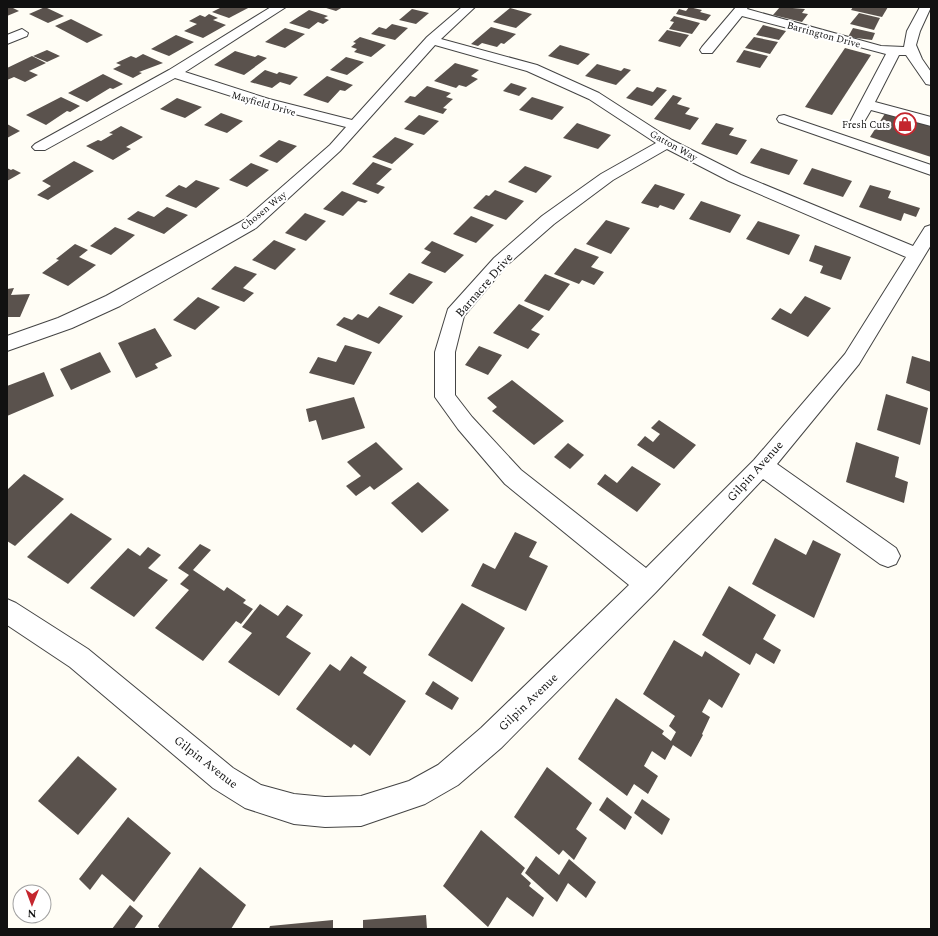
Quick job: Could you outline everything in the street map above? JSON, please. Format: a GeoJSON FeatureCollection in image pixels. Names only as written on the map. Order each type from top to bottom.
{"type":"FeatureCollection","features":[{"type":"Feature","properties":{"kind":"street"},"geometry":{"type":"LineString","coordinates":[[25,139],[45,152],[280,7]]}},
{"type":"Feature","properties":{"kind":"street","name":"Chosen Way"},"geometry":{"type":"LineString","coordinates":[[7,344],[65,323],[113,300],[250,224],[335,148],[432,40],[469,7]]}},
{"type":"Feature","properties":{"kind":"street"},"geometry":{"type":"LineString","coordinates":[[926,7],[909,40],[910,51],[931,81]]}},
{"type":"Feature","properties":{"kind":"street","name":"Barrington Drive"},"geometry":{"type":"LineString","coordinates":[[707,50],[741,9],[880,50],[910,51]]}},
{"type":"Feature","properties":{"kind":"street"},"geometry":{"type":"LineString","coordinates":[[7,40],[22,33]]}},
{"type":"Feature","properties":{"kind":"street","name":"Gatton Way"},"geometry":{"type":"LineString","coordinates":[[432,40],[532,68],[594,96],[667,143],[735,178],[917,255]]}},
{"type":"Feature","properties":{"kind":"street"},"geometry":{"type":"LineString","coordinates":[[856,124],[894,51]]}},
{"type":"Feature","properties":{"kind":"street","name":"Mayfield Drive"},"geometry":{"type":"LineString","coordinates":[[174,73],[246,98],[320,118],[356,125]]}},
{"type":"Feature","properties":{"kind":"street"},"geometry":{"type":"LineString","coordinates":[[867,104],[931,122]]}},
{"type":"Feature","properties":{"kind":"street"},"geometry":{"type":"LineString","coordinates":[[784,119],[931,170]]}},
{"type":"Feature","properties":{"kind":"street","name":"Barnacre Drive"},"geometry":{"type":"LineString","coordinates":[[647,584],[513,477],[465,423],[446,397],[445,352],[455,314],[500,262],[548,220],[608,177],[667,143]]}},
{"type":"Feature","properties":{"kind":"street","name":"Gilpin Avenue"},"geometry":{"type":"LineString","coordinates":[[7,611],[79,658],[223,778],[255,798],[294,809],[325,812],[361,811],[415,794],[448,775],[491,738],[647,584],[762,466],[852,359],[931,232]]}},
{"type":"Feature","properties":{"kind":"street"},"geometry":{"type":"LineString","coordinates":[[762,466],[888,556]]}},
{"type":"Feature","properties":{"kind":"building"},"geometry":{"type":"Polygon","coordinates":[[[7,7],[11,7],[19,11],[7,16],[7,7]]]}},
{"type":"Feature","properties":{"kind":"building"},"geometry":{"type":"Polygon","coordinates":[[[45,7],[64,16],[48,23],[29,14],[45,7]]]}},
{"type":"Feature","properties":{"kind":"building"},"geometry":{"type":"Polygon","coordinates":[[[222,7],[250,7],[229,18],[212,12],[222,7]]]}},
{"type":"Feature","properties":{"kind":"building"},"geometry":{"type":"Polygon","coordinates":[[[323,7],[343,7],[336,11],[323,7]]]}},
{"type":"Feature","properties":{"kind":"building"},"geometry":{"type":"Polygon","coordinates":[[[689,7],[702,10],[700,12],[711,15],[706,21],[676,14],[679,9],[686,11],[689,7]]]}},
{"type":"Feature","properties":{"kind":"building"},"geometry":{"type":"Polygon","coordinates":[[[780,7],[805,9],[802,13],[808,14],[802,22],[773,15],[780,7]]]}},
{"type":"Feature","properties":{"kind":"building"},"geometry":{"type":"Polygon","coordinates":[[[853,7],[888,7],[882,17],[851,10],[853,7]]]}},
{"type":"Feature","properties":{"kind":"building"},"geometry":{"type":"Polygon","coordinates":[[[510,8],[532,14],[516,28],[493,22],[510,8]]]}},
{"type":"Feature","properties":{"kind":"building"},"geometry":{"type":"Polygon","coordinates":[[[412,9],[429,13],[416,24],[399,20],[412,9]]]}},
{"type":"Feature","properties":{"kind":"building"},"geometry":{"type":"Polygon","coordinates":[[[309,10],[328,16],[324,18],[329,20],[323,24],[318,22],[309,29],[289,23],[309,10]]]}},
{"type":"Feature","properties":{"kind":"building"},"geometry":{"type":"Polygon","coordinates":[[[859,13],[880,18],[874,30],[850,24],[859,13]]]}},
{"type":"Feature","properties":{"kind":"building"},"geometry":{"type":"Polygon","coordinates":[[[209,14],[218,18],[213,20],[226,25],[203,38],[184,31],[197,24],[189,21],[200,15],[205,17],[209,14]]]}},
{"type":"Feature","properties":{"kind":"building"},"geometry":{"type":"Polygon","coordinates":[[[674,16],[700,23],[692,34],[669,29],[674,22],[670,21],[674,16]]]}},
{"type":"Feature","properties":{"kind":"building"},"geometry":{"type":"Polygon","coordinates":[[[71,19],[103,35],[87,43],[55,26],[71,19]]]}},
{"type":"Feature","properties":{"kind":"building"},"geometry":{"type":"Polygon","coordinates":[[[392,24],[408,28],[395,40],[371,34],[379,27],[386,29],[392,24]]]}},
{"type":"Feature","properties":{"kind":"building"},"geometry":{"type":"Polygon","coordinates":[[[763,25],[786,31],[779,40],[756,35],[763,25]]]}},
{"type":"Feature","properties":{"kind":"building"},"geometry":{"type":"Polygon","coordinates":[[[491,27],[516,34],[504,44],[501,43],[497,47],[482,43],[478,46],[471,44],[491,27]]]}},
{"type":"Feature","properties":{"kind":"building"},"geometry":{"type":"Polygon","coordinates":[[[285,28],[305,34],[285,48],[265,42],[285,28]]]}},
{"type":"Feature","properties":{"kind":"building"},"geometry":{"type":"Polygon","coordinates":[[[853,28],[875,33],[872,40],[848,37],[853,28]]]}},
{"type":"Feature","properties":{"kind":"building"},"geometry":{"type":"Polygon","coordinates":[[[667,30],[689,35],[680,47],[658,41],[667,30]]]}},
{"type":"Feature","properties":{"kind":"building"},"geometry":{"type":"Polygon","coordinates":[[[176,35],[194,42],[169,56],[151,49],[176,35]]]}},
{"type":"Feature","properties":{"kind":"building"},"geometry":{"type":"Polygon","coordinates":[[[360,37],[386,45],[371,57],[354,52],[357,49],[351,47],[356,43],[353,42],[360,37]]]}},
{"type":"Feature","properties":{"kind":"building"},"geometry":{"type":"Polygon","coordinates":[[[754,37],[778,42],[770,54],[745,48],[754,37]]]}},
{"type":"Feature","properties":{"kind":"building"},"geometry":{"type":"Polygon","coordinates":[[[560,45],[590,54],[578,65],[548,56],[560,45]]]}},
{"type":"Feature","properties":{"kind":"building"},"geometry":{"type":"Polygon","coordinates":[[[845,48],[871,55],[832,115],[805,107],[845,48]]]}},
{"type":"Feature","properties":{"kind":"building"},"geometry":{"type":"Polygon","coordinates":[[[47,50],[60,56],[47,62],[33,56],[47,50]]]}},
{"type":"Feature","properties":{"kind":"building"},"geometry":{"type":"Polygon","coordinates":[[[744,50],[768,56],[760,68],[736,62],[744,50]]]}},
{"type":"Feature","properties":{"kind":"building"},"geometry":{"type":"Polygon","coordinates":[[[235,51],[255,57],[258,55],[267,58],[244,75],[214,65],[235,51]]]}},
{"type":"Feature","properties":{"kind":"building"},"geometry":{"type":"Polygon","coordinates":[[[143,54],[163,63],[139,72],[142,73],[133,78],[113,69],[121,65],[116,63],[131,56],[136,58],[143,54]]]}},
{"type":"Feature","properties":{"kind":"building"},"geometry":{"type":"Polygon","coordinates":[[[32,56],[46,63],[29,71],[38,75],[25,82],[14,77],[7,80],[7,68],[32,56]]]}},
{"type":"Feature","properties":{"kind":"building"},"geometry":{"type":"Polygon","coordinates":[[[346,57],[364,62],[347,75],[330,70],[346,57]]]}},
{"type":"Feature","properties":{"kind":"building"},"geometry":{"type":"Polygon","coordinates":[[[455,63],[479,70],[471,76],[478,79],[466,87],[459,85],[456,88],[434,81],[455,63]]]}},
{"type":"Feature","properties":{"kind":"building"},"geometry":{"type":"Polygon","coordinates":[[[597,64],[621,71],[624,68],[631,70],[616,85],[585,76],[597,64]]]}},
{"type":"Feature","properties":{"kind":"building"},"geometry":{"type":"Polygon","coordinates":[[[265,70],[277,74],[279,72],[298,77],[290,85],[280,82],[272,88],[250,82],[265,70]]]}},
{"type":"Feature","properties":{"kind":"building"},"geometry":{"type":"Polygon","coordinates":[[[103,74],[123,84],[113,89],[110,88],[87,102],[68,93],[103,74]]]}},
{"type":"Feature","properties":{"kind":"building"},"geometry":{"type":"Polygon","coordinates":[[[327,76],[353,85],[345,91],[340,90],[328,103],[303,95],[327,76]]]}},
{"type":"Feature","properties":{"kind":"building"},"geometry":{"type":"Polygon","coordinates":[[[511,83],[527,88],[519,96],[503,91],[511,83]]]}},
{"type":"Feature","properties":{"kind":"building"},"geometry":{"type":"Polygon","coordinates":[[[427,86],[451,93],[446,97],[453,99],[443,108],[447,109],[443,114],[404,102],[410,96],[415,97],[427,86]]]}},
{"type":"Feature","properties":{"kind":"building"},"geometry":{"type":"Polygon","coordinates":[[[637,87],[653,92],[657,87],[667,90],[652,106],[626,98],[637,87]]]}},
{"type":"Feature","properties":{"kind":"building"},"geometry":{"type":"Polygon","coordinates":[[[673,95],[682,98],[677,104],[690,108],[685,114],[699,118],[690,130],[654,119],[673,95]]]}},
{"type":"Feature","properties":{"kind":"building"},"geometry":{"type":"Polygon","coordinates":[[[61,97],[80,106],[70,112],[67,111],[46,125],[26,115],[61,97]]]}},
{"type":"Feature","properties":{"kind":"building"},"geometry":{"type":"Polygon","coordinates":[[[532,97],[564,107],[552,120],[519,110],[532,97]]]}},
{"type":"Feature","properties":{"kind":"building"},"geometry":{"type":"Polygon","coordinates":[[[177,98],[202,107],[185,118],[160,109],[177,98]]]}},
{"type":"Feature","properties":{"kind":"building"},"geometry":{"type":"Polygon","coordinates":[[[886,112],[931,126],[931,157],[870,137],[886,112]]]}},
{"type":"Feature","properties":{"kind":"building"},"geometry":{"type":"Polygon","coordinates":[[[221,113],[243,121],[227,133],[204,125],[221,113]]]}},
{"type":"Feature","properties":{"kind":"building"},"geometry":{"type":"Polygon","coordinates":[[[419,115],[439,121],[424,135],[404,129],[419,115]]]}},
{"type":"Feature","properties":{"kind":"building"},"geometry":{"type":"Polygon","coordinates":[[[577,123],[611,135],[598,149],[563,138],[577,123]]]}},
{"type":"Feature","properties":{"kind":"building"},"geometry":{"type":"Polygon","coordinates":[[[716,123],[734,128],[729,135],[747,140],[737,155],[701,144],[716,123]]]}},
{"type":"Feature","properties":{"kind":"building"},"geometry":{"type":"Polygon","coordinates":[[[7,124],[20,131],[7,138],[7,124]]]}},
{"type":"Feature","properties":{"kind":"building"},"geometry":{"type":"Polygon","coordinates":[[[121,126],[143,137],[126,147],[131,149],[113,160],[86,146],[98,140],[101,141],[113,134],[109,133],[121,126]]]}},
{"type":"Feature","properties":{"kind":"building"},"geometry":{"type":"Polygon","coordinates":[[[395,137],[414,144],[392,164],[372,157],[395,137]]]}},
{"type":"Feature","properties":{"kind":"building"},"geometry":{"type":"Polygon","coordinates":[[[279,140],[297,146],[277,163],[259,156],[279,140]]]}},
{"type":"Feature","properties":{"kind":"building"},"geometry":{"type":"Polygon","coordinates":[[[761,148],[798,160],[789,175],[750,163],[761,148]]]}},
{"type":"Feature","properties":{"kind":"building"},"geometry":{"type":"Polygon","coordinates":[[[74,161],[94,171],[48,200],[37,195],[51,186],[42,181],[74,161]]]}},
{"type":"Feature","properties":{"kind":"building"},"geometry":{"type":"Polygon","coordinates":[[[373,162],[392,169],[376,184],[385,187],[378,194],[352,184],[373,162]]]}},
{"type":"Feature","properties":{"kind":"building"},"geometry":{"type":"Polygon","coordinates":[[[251,163],[269,170],[247,187],[229,180],[251,163]]]}},
{"type":"Feature","properties":{"kind":"building"},"geometry":{"type":"Polygon","coordinates":[[[525,166],[552,176],[536,193],[508,182],[525,166]]]}},
{"type":"Feature","properties":{"kind":"building"},"geometry":{"type":"Polygon","coordinates":[[[7,168],[11,170],[13,169],[21,173],[7,181],[7,168]]]}},
{"type":"Feature","properties":{"kind":"building"},"geometry":{"type":"Polygon","coordinates":[[[812,168],[852,181],[843,197],[803,184],[812,168]]]}},
{"type":"Feature","properties":{"kind":"building"},"geometry":{"type":"Polygon","coordinates":[[[196,180],[220,188],[196,208],[165,196],[179,185],[186,188],[196,180]]]}},
{"type":"Feature","properties":{"kind":"building"},"geometry":{"type":"Polygon","coordinates":[[[655,184],[685,194],[674,210],[660,205],[658,208],[641,203],[655,184]]]}},
{"type":"Feature","properties":{"kind":"building"},"geometry":{"type":"Polygon","coordinates":[[[870,185],[891,191],[888,198],[920,208],[916,217],[904,213],[901,221],[859,207],[870,185]]]}},
{"type":"Feature","properties":{"kind":"building"},"geometry":{"type":"Polygon","coordinates":[[[495,190],[524,201],[506,220],[473,208],[486,195],[489,196],[495,190]]]}},
{"type":"Feature","properties":{"kind":"building"},"geometry":{"type":"Polygon","coordinates":[[[342,191],[368,201],[365,203],[358,201],[343,216],[323,209],[342,191]]]}},
{"type":"Feature","properties":{"kind":"building"},"geometry":{"type":"Polygon","coordinates":[[[701,201],[741,215],[730,233],[689,219],[701,201]]]}},
{"type":"Feature","properties":{"kind":"building"},"geometry":{"type":"Polygon","coordinates":[[[167,207],[188,215],[164,234],[127,219],[138,211],[154,217],[167,207]]]}},
{"type":"Feature","properties":{"kind":"building"},"geometry":{"type":"Polygon","coordinates":[[[305,213],[326,221],[306,241],[285,233],[305,213]]]}},
{"type":"Feature","properties":{"kind":"building"},"geometry":{"type":"Polygon","coordinates":[[[471,216],[494,225],[476,243],[453,234],[471,216]]]}},
{"type":"Feature","properties":{"kind":"building"},"geometry":{"type":"Polygon","coordinates":[[[606,220],[630,228],[611,254],[586,244],[606,220]]]}},
{"type":"Feature","properties":{"kind":"building"},"geometry":{"type":"Polygon","coordinates":[[[758,221],[800,235],[789,255],[746,239],[758,221]]]}},
{"type":"Feature","properties":{"kind":"building"},"geometry":{"type":"Polygon","coordinates":[[[115,227],[135,235],[111,255],[90,246],[115,227]]]}},
{"type":"Feature","properties":{"kind":"building"},"geometry":{"type":"Polygon","coordinates":[[[274,240],[296,249],[275,270],[252,260],[274,240]]]}},
{"type":"Feature","properties":{"kind":"building"},"geometry":{"type":"Polygon","coordinates":[[[432,241],[464,255],[445,273],[421,263],[431,252],[424,249],[432,241]]]}},
{"type":"Feature","properties":{"kind":"building"},"geometry":{"type":"Polygon","coordinates":[[[75,244],[88,250],[79,257],[96,265],[68,286],[42,273],[59,260],[56,259],[75,244]]]}},
{"type":"Feature","properties":{"kind":"building"},"geometry":{"type":"Polygon","coordinates":[[[815,245],[851,257],[841,280],[820,273],[823,266],[809,261],[815,245]]]}},
{"type":"Feature","properties":{"kind":"building"},"geometry":{"type":"Polygon","coordinates":[[[575,248],[599,257],[591,267],[604,272],[594,285],[582,280],[579,284],[554,274],[575,248]]]}},
{"type":"Feature","properties":{"kind":"building"},"geometry":{"type":"Polygon","coordinates":[[[235,266],[257,274],[243,288],[254,293],[244,302],[211,289],[235,266]]]}},
{"type":"Feature","properties":{"kind":"building"},"geometry":{"type":"Polygon","coordinates":[[[409,273],[433,282],[413,304],[389,294],[409,273]]]}},
{"type":"Feature","properties":{"kind":"building"},"geometry":{"type":"Polygon","coordinates":[[[545,274],[570,284],[549,311],[524,301],[545,274]]]}},
{"type":"Feature","properties":{"kind":"building"},"geometry":{"type":"Polygon","coordinates":[[[14,288],[11,295],[30,294],[20,317],[7,317],[7,289],[14,288]]]}},
{"type":"Feature","properties":{"kind":"building"},"geometry":{"type":"Polygon","coordinates":[[[805,296],[831,308],[808,337],[771,319],[780,308],[791,314],[805,296]]]}},
{"type":"Feature","properties":{"kind":"building"},"geometry":{"type":"Polygon","coordinates":[[[198,297],[220,307],[195,330],[173,320],[198,297]]]}},
{"type":"Feature","properties":{"kind":"building"},"geometry":{"type":"Polygon","coordinates":[[[519,304],[544,316],[531,330],[540,334],[528,349],[493,333],[519,304]]]}},
{"type":"Feature","properties":{"kind":"building"},"geometry":{"type":"Polygon","coordinates":[[[379,306],[403,316],[379,344],[336,325],[344,317],[352,320],[358,314],[368,318],[379,306]]]}},
{"type":"Feature","properties":{"kind":"building"},"geometry":{"type":"Polygon","coordinates":[[[155,328],[172,356],[155,364],[158,368],[136,378],[118,343],[155,328]]]}},
{"type":"Feature","properties":{"kind":"building"},"geometry":{"type":"Polygon","coordinates":[[[345,345],[372,352],[354,385],[309,373],[318,357],[336,362],[345,345]]]}},
{"type":"Feature","properties":{"kind":"building"},"geometry":{"type":"Polygon","coordinates":[[[479,346],[502,355],[488,375],[465,365],[479,346]]]}},
{"type":"Feature","properties":{"kind":"building"},"geometry":{"type":"Polygon","coordinates":[[[100,352],[111,372],[71,390],[60,369],[100,352]]]}},
{"type":"Feature","properties":{"kind":"building"},"geometry":{"type":"Polygon","coordinates":[[[912,356],[931,362],[931,392],[906,383],[912,356]]]}},
{"type":"Feature","properties":{"kind":"building"},"geometry":{"type":"Polygon","coordinates":[[[44,372],[54,396],[7,416],[7,386],[44,372]]]}},
{"type":"Feature","properties":{"kind":"building"},"geometry":{"type":"Polygon","coordinates":[[[512,380],[564,421],[534,445],[492,411],[497,407],[487,398],[512,380]]]}},
{"type":"Feature","properties":{"kind":"building"},"geometry":{"type":"Polygon","coordinates":[[[886,394],[928,408],[920,445],[877,430],[886,394]]]}},
{"type":"Feature","properties":{"kind":"building"},"geometry":{"type":"Polygon","coordinates":[[[354,397],[365,428],[322,440],[316,420],[309,422],[306,409],[354,397]]]}},
{"type":"Feature","properties":{"kind":"building"},"geometry":{"type":"Polygon","coordinates":[[[659,420],[696,445],[674,469],[637,445],[645,436],[653,442],[660,434],[651,428],[659,420]]]}},
{"type":"Feature","properties":{"kind":"building"},"geometry":{"type":"Polygon","coordinates":[[[376,442],[403,469],[374,490],[370,486],[356,496],[346,486],[361,476],[347,462],[376,442]]]}},
{"type":"Feature","properties":{"kind":"building"},"geometry":{"type":"Polygon","coordinates":[[[856,442],[899,457],[895,477],[908,482],[904,503],[846,482],[856,442]]]}},
{"type":"Feature","properties":{"kind":"building"},"geometry":{"type":"Polygon","coordinates":[[[568,443],[584,455],[570,469],[554,457],[568,443]]]}},
{"type":"Feature","properties":{"kind":"building"},"geometry":{"type":"Polygon","coordinates":[[[632,466],[661,484],[637,512],[597,484],[605,474],[617,483],[632,466]]]}},
{"type":"Feature","properties":{"kind":"building"},"geometry":{"type":"Polygon","coordinates":[[[24,474],[64,499],[15,546],[7,541],[7,490],[24,474]]]}},
{"type":"Feature","properties":{"kind":"building"},"geometry":{"type":"Polygon","coordinates":[[[418,482],[449,510],[422,533],[391,503],[418,482]]]}},
{"type":"Feature","properties":{"kind":"building"},"geometry":{"type":"Polygon","coordinates":[[[71,513],[112,539],[68,584],[27,557],[71,513]]]}},
{"type":"Feature","properties":{"kind":"building"},"geometry":{"type":"Polygon","coordinates":[[[515,532],[537,542],[529,557],[548,566],[526,611],[471,586],[483,563],[495,569],[515,532]]]}},
{"type":"Feature","properties":{"kind":"building"},"geometry":{"type":"Polygon","coordinates":[[[775,538],[806,555],[813,540],[841,554],[814,618],[752,584],[775,538]]]}},
{"type":"Feature","properties":{"kind":"building"},"geometry":{"type":"Polygon","coordinates":[[[200,544],[211,550],[193,570],[224,591],[227,587],[246,600],[243,603],[253,609],[241,624],[236,621],[203,661],[155,628],[189,590],[180,584],[189,575],[178,568],[200,544]]]}},
{"type":"Feature","properties":{"kind":"building"},"geometry":{"type":"Polygon","coordinates":[[[148,547],[161,555],[148,568],[168,580],[134,617],[90,588],[128,548],[140,556],[148,547]]]}},
{"type":"Feature","properties":{"kind":"building"},"geometry":{"type":"Polygon","coordinates":[[[729,586],[776,615],[763,639],[781,650],[774,664],[756,653],[750,665],[702,635],[729,586]]]}},
{"type":"Feature","properties":{"kind":"building"},"geometry":{"type":"Polygon","coordinates":[[[462,603],[505,628],[472,682],[428,655],[462,603]]]}},
{"type":"Feature","properties":{"kind":"building"},"geometry":{"type":"Polygon","coordinates":[[[260,604],[278,616],[287,605],[303,615],[286,637],[311,653],[279,696],[228,662],[252,633],[242,627],[260,604]]]}},
{"type":"Feature","properties":{"kind":"building"},"geometry":{"type":"Polygon","coordinates":[[[674,640],[702,657],[705,651],[740,674],[722,708],[709,699],[702,712],[710,717],[702,734],[703,735],[691,757],[673,745],[665,760],[652,751],[644,766],[658,776],[648,794],[634,784],[627,796],[578,759],[616,698],[664,731],[662,734],[671,741],[676,732],[669,726],[675,716],[643,694],[674,640]]]}},
{"type":"Feature","properties":{"kind":"building"},"geometry":{"type":"Polygon","coordinates":[[[351,656],[367,667],[363,673],[406,701],[370,756],[354,744],[351,748],[296,709],[330,664],[340,671],[351,656]]]}},
{"type":"Feature","properties":{"kind":"building"},"geometry":{"type":"Polygon","coordinates":[[[433,681],[459,698],[452,710],[425,694],[433,681]]]}},
{"type":"Feature","properties":{"kind":"building"},"geometry":{"type":"Polygon","coordinates":[[[78,756],[117,789],[78,835],[38,801],[78,756]]]}},
{"type":"Feature","properties":{"kind":"building"},"geometry":{"type":"Polygon","coordinates":[[[547,767],[592,803],[576,829],[587,838],[574,860],[563,850],[559,855],[514,817],[547,767]]]}},
{"type":"Feature","properties":{"kind":"building"},"geometry":{"type":"Polygon","coordinates":[[[607,797],[632,817],[625,830],[599,810],[607,797]]]}},
{"type":"Feature","properties":{"kind":"building"},"geometry":{"type":"Polygon","coordinates":[[[642,799],[670,819],[662,835],[634,813],[642,799]]]}},
{"type":"Feature","properties":{"kind":"building"},"geometry":{"type":"Polygon","coordinates":[[[128,817],[171,853],[134,902],[102,874],[90,890],[79,879],[128,817]]]}},
{"type":"Feature","properties":{"kind":"building"},"geometry":{"type":"Polygon","coordinates":[[[481,830],[525,868],[521,874],[531,883],[529,886],[544,898],[533,917],[507,897],[488,927],[443,886],[481,830]]]}},
{"type":"Feature","properties":{"kind":"building"},"geometry":{"type":"Polygon","coordinates":[[[536,856],[559,875],[569,859],[596,882],[586,898],[568,883],[557,902],[525,873],[536,856]]]}},
{"type":"Feature","properties":{"kind":"building"},"geometry":{"type":"Polygon","coordinates":[[[200,867],[246,905],[231,929],[160,929],[158,926],[200,867]]]}},
{"type":"Feature","properties":{"kind":"building"},"geometry":{"type":"Polygon","coordinates":[[[130,905],[143,916],[134,929],[112,929],[130,905]]]}},
{"type":"Feature","properties":{"kind":"building"},"geometry":{"type":"Polygon","coordinates":[[[426,915],[427,929],[363,929],[363,920],[426,915]]]}},
{"type":"Feature","properties":{"kind":"building"},"geometry":{"type":"Polygon","coordinates":[[[333,920],[333,929],[269,929],[270,926],[333,920]]]}},
{"type":"Feature","properties":{"kind":"place","name":"Fresh Cuts"},"geometry":{"type":"Point","coordinates":[905,124]}}]}
